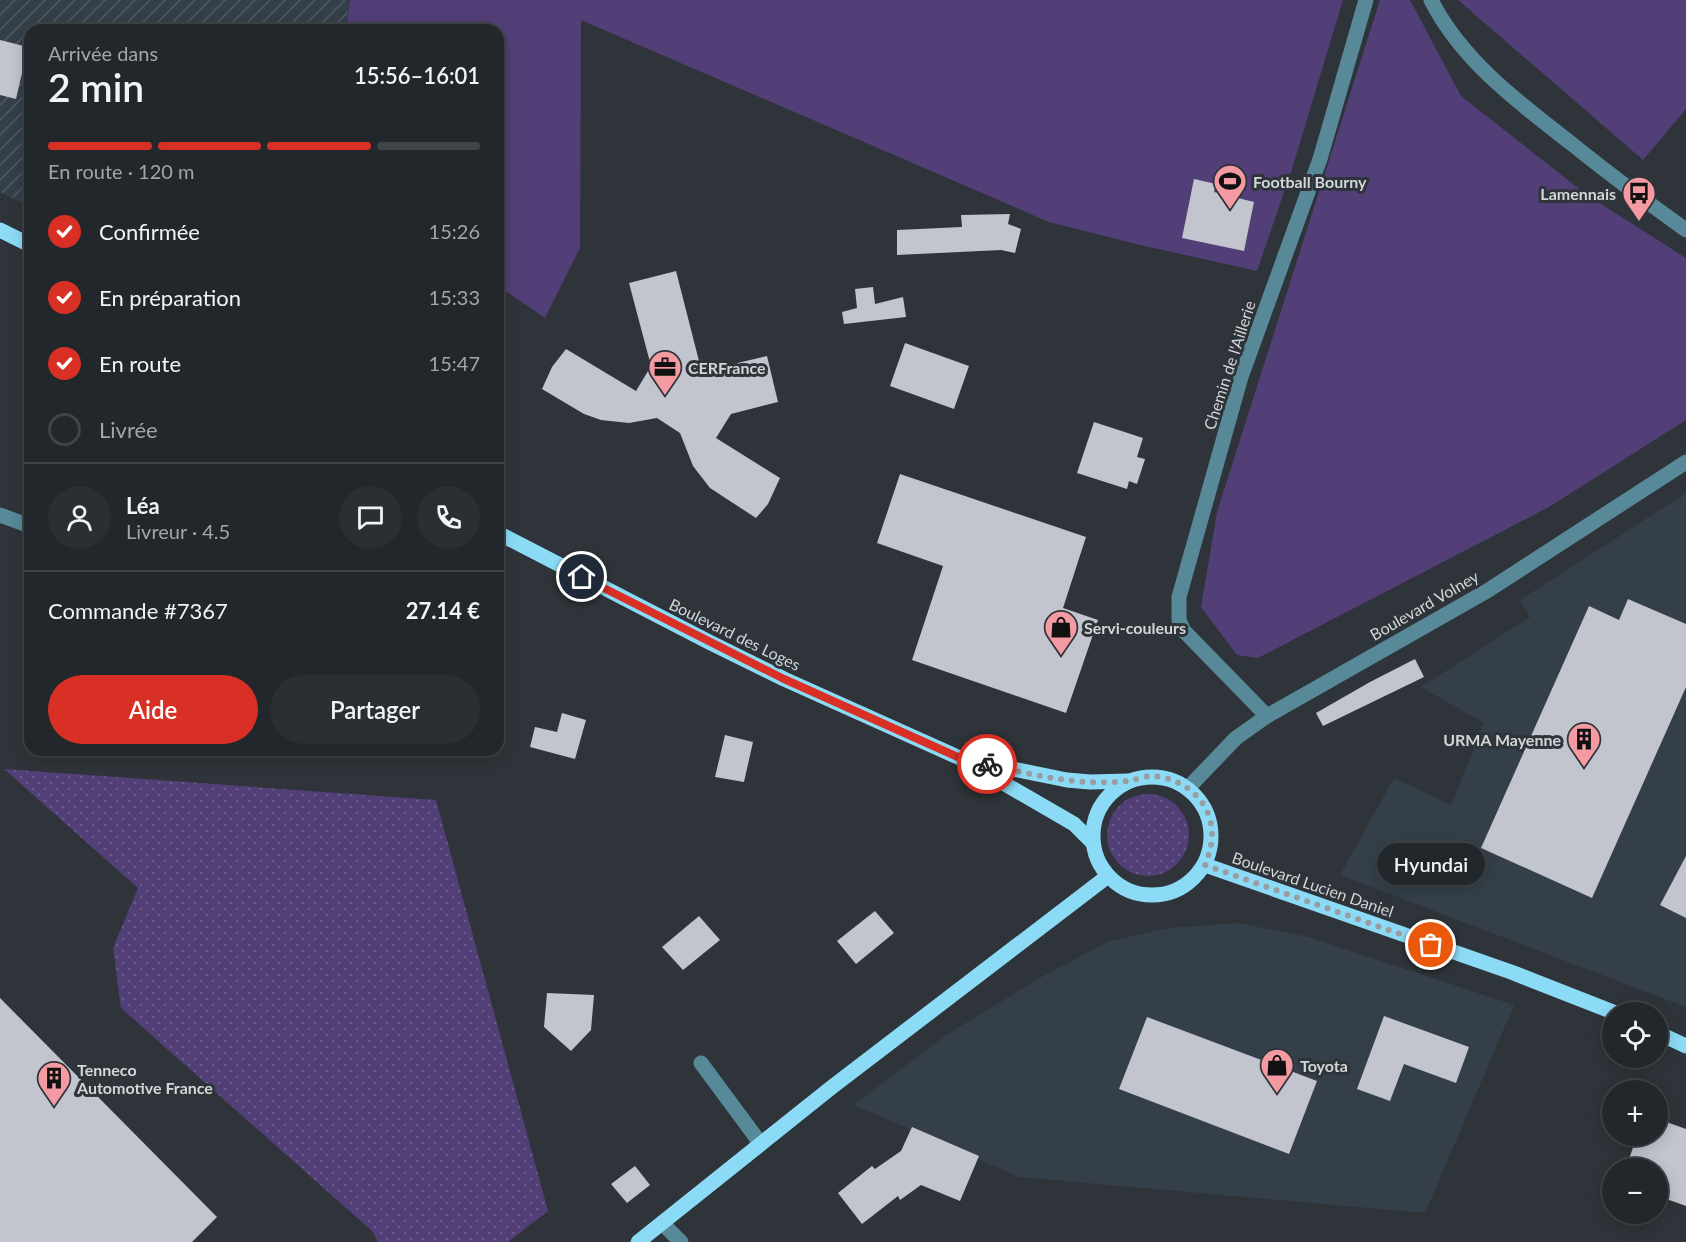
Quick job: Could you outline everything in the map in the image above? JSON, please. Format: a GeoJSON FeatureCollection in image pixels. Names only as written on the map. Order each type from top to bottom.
{"type":"FeatureCollection","features":[{"type":"Feature","properties":{"kind":"main road"},"geometry":{"type":"LineString","coordinates":[[0,230],[24,242]]}},
{"type":"Feature","properties":{"kind":"main road","name":"Boulevard des Loges"},"geometry":{"type":"LineString","coordinates":[[504,536],[784,679],[960,758],[1074,824],[1093,843]]}},
{"type":"Feature","properties":{"kind":"main road","name":"Boulevard des Loges"},"geometry":{"type":"LineString","coordinates":[[960,758],[1067,780],[1130,781]]}},
{"type":"Feature","properties":{"kind":"main road"},"geometry":{"type":"LineString","coordinates":[[1150,776],[1170,779],[1188,788],[1200,800],[1209,815],[1212,832],[1211,849],[1205,865],[1193,880],[1177,890],[1159,895],[1140,894],[1123,888],[1108,876],[1098,860],[1093,843],[1093,828],[1097,813],[1110,794],[1130,781],[1150,776]]}},
{"type":"Feature","properties":{"kind":"main road","name":"Boulevard Lucien Daniel"},"geometry":{"type":"LineString","coordinates":[[1205,865],[1511,972],[1602,1008]]}},
{"type":"Feature","properties":{"kind":"main road"},"geometry":{"type":"LineString","coordinates":[[638,1242],[832,1087],[1108,876]]}},
{"type":"Feature","properties":{"kind":"main road"},"geometry":{"type":"LineString","coordinates":[[1668,1038],[1686,1046]]}},
{"type":"Feature","properties":{"kind":"street","name":"Chemin de l'Aillerie"},"geometry":{"type":"LineString","coordinates":[[1267,716],[1184,631],[1179,620],[1179,597],[1241,377],[1320,159],[1366,0]]}},
{"type":"Feature","properties":{"kind":"street"},"geometry":{"type":"LineString","coordinates":[[1431,0],[1438,14],[1470,56],[1511,97],[1636,195],[1686,230]]}},
{"type":"Feature","properties":{"kind":"street","name":"Boulevard Volney"},"geometry":{"type":"LineString","coordinates":[[1188,788],[1236,738],[1267,716],[1487,591],[1686,462]]}},
{"type":"Feature","properties":{"kind":"street"},"geometry":{"type":"LineString","coordinates":[[0,515],[24,524]]}},
{"type":"Feature","properties":{"kind":"street"},"geometry":{"type":"LineString","coordinates":[[701,1063],[761,1144]]}},
{"type":"Feature","properties":{"kind":"street"},"geometry":{"type":"LineString","coordinates":[[662,1223],[681,1242]]}},
{"type":"Feature","properties":{"kind":"shaded area"},"geometry":{"type":"Polygon","coordinates":[[[0,0],[349,0],[347,24],[24,24],[24,204],[0,192],[0,0]]]}},
{"type":"Feature","properties":{"kind":"shaded area"},"geometry":{"type":"Polygon","coordinates":[[[350,0],[1343,0],[1292,169],[1257,271],[1049,222],[581,20],[580,248],[545,318],[504,290],[504,24],[347,24],[350,0]]]}},
{"type":"Feature","properties":{"kind":"shaded area"},"geometry":{"type":"Polygon","coordinates":[[[1380,0],[1410,0],[1461,96],[1587,195],[1686,258],[1686,420],[1549,507],[1258,658],[1237,655],[1201,607],[1217,512],[1380,0]]]}},
{"type":"Feature","properties":{"kind":"shaded area"},"geometry":{"type":"Polygon","coordinates":[[[1458,0],[1686,0],[1686,109],[1643,160],[1458,0]]]}},
{"type":"Feature","properties":{"kind":"shaded area"},"geometry":{"type":"Polygon","coordinates":[[[1686,493],[1686,1007],[1340,875],[1394,778],[1451,805],[1484,723],[1421,687],[1530,617],[1520,600],[1686,493]]]}},
{"type":"Feature","properties":{"kind":"shaded area"},"geometry":{"type":"Polygon","coordinates":[[[4,769],[436,800],[548,1211],[508,1242],[378,1242],[372,1231],[121,1008],[113,948],[138,888],[4,769]]]}},
{"type":"Feature","properties":{"kind":"shaded area"},"geometry":{"type":"Polygon","coordinates":[[[1148,794],[1164,797],[1177,806],[1186,819],[1189,835],[1186,851],[1177,864],[1164,873],[1148,876],[1132,873],[1119,864],[1110,851],[1107,835],[1110,819],[1119,806],[1132,797],[1148,794]]]}},
{"type":"Feature","properties":{"kind":"shaded area"},"geometry":{"type":"Polygon","coordinates":[[[1238,923],[1309,937],[1514,1005],[1425,1213],[1019,1177],[854,1105],[946,1035],[1045,975],[1110,941],[1169,928],[1238,923]]]}},
{"type":"Feature","properties":{"kind":"building"},"geometry":{"type":"Polygon","coordinates":[[[0,40],[24,46],[24,64],[16,99],[0,95],[0,40]]]}},
{"type":"Feature","properties":{"kind":"building","name":"Football Bourny"},"geometry":{"type":"Polygon","coordinates":[[[1194,179],[1216,184],[1214,192],[1254,202],[1244,251],[1182,238],[1194,179]]]}},
{"type":"Feature","properties":{"kind":"building"},"geometry":{"type":"Polygon","coordinates":[[[1010,214],[1008,224],[1021,229],[1015,253],[1001,250],[897,255],[897,230],[962,227],[961,215],[1010,214]]]}},
{"type":"Feature","properties":{"kind":"building","name":"CERFrance"},"geometry":{"type":"Polygon","coordinates":[[[676,271],[699,361],[712,369],[767,356],[778,402],[731,414],[716,438],[780,478],[768,504],[756,518],[710,488],[693,466],[680,433],[657,418],[629,423],[601,420],[584,414],[542,389],[552,367],[566,349],[636,391],[651,366],[629,283],[676,271]]]}},
{"type":"Feature","properties":{"kind":"building"},"geometry":{"type":"Polygon","coordinates":[[[873,287],[875,304],[903,297],[906,317],[844,324],[842,312],[857,308],[855,289],[873,287]]]}},
{"type":"Feature","properties":{"kind":"building"},"geometry":{"type":"Polygon","coordinates":[[[905,343],[969,366],[954,409],[890,386],[905,343]]]}},
{"type":"Feature","properties":{"kind":"building"},"geometry":{"type":"Polygon","coordinates":[[[1094,422],[1143,438],[1137,457],[1145,459],[1137,484],[1129,481],[1127,489],[1077,473],[1094,422]]]}},
{"type":"Feature","properties":{"kind":"building"},"geometry":{"type":"Polygon","coordinates":[[[900,474],[1086,537],[1063,608],[1098,620],[1066,713],[912,660],[943,566],[877,543],[900,474]]]}},
{"type":"Feature","properties":{"kind":"building","name":"URMA Mayenne"},"geometry":{"type":"Polygon","coordinates":[[[1628,599],[1686,624],[1686,687],[1592,898],[1481,848],[1589,606],[1619,620],[1628,599]]]}},
{"type":"Feature","properties":{"kind":"building"},"geometry":{"type":"Polygon","coordinates":[[[1415,659],[1424,677],[1323,726],[1316,713],[1415,659]]]}},
{"type":"Feature","properties":{"kind":"building"},"geometry":{"type":"Polygon","coordinates":[[[562,713],[586,720],[575,759],[530,747],[535,727],[557,732],[562,713]]]}},
{"type":"Feature","properties":{"kind":"building"},"geometry":{"type":"Polygon","coordinates":[[[725,735],[753,742],[744,782],[715,777],[725,735]]]}},
{"type":"Feature","properties":{"kind":"building"},"geometry":{"type":"Polygon","coordinates":[[[1686,856],[1686,918],[1660,905],[1686,856]]]}},
{"type":"Feature","properties":{"kind":"building"},"geometry":{"type":"Polygon","coordinates":[[[875,911],[894,933],[856,964],[837,941],[875,911]]]}},
{"type":"Feature","properties":{"kind":"building"},"geometry":{"type":"Polygon","coordinates":[[[699,916],[720,940],[683,970],[662,947],[699,916]]]}},
{"type":"Feature","properties":{"kind":"building"},"geometry":{"type":"Polygon","coordinates":[[[547,993],[594,995],[591,1030],[571,1051],[544,1027],[547,993]]]}},
{"type":"Feature","properties":{"kind":"building","name":"Tenneco Automotive France"},"geometry":{"type":"Polygon","coordinates":[[[0,998],[217,1217],[192,1242],[0,1242],[0,998]]]}},
{"type":"Feature","properties":{"kind":"building"},"geometry":{"type":"Polygon","coordinates":[[[1384,1016],[1469,1047],[1456,1083],[1404,1064],[1390,1101],[1357,1089],[1384,1016]]]}},
{"type":"Feature","properties":{"kind":"building"},"geometry":{"type":"Polygon","coordinates":[[[1147,1017],[1317,1081],[1289,1154],[1119,1089],[1147,1017]]]}},
{"type":"Feature","properties":{"kind":"building"},"geometry":{"type":"Polygon","coordinates":[[[1668,1123],[1686,1129],[1686,1206],[1668,1200],[1668,1158],[1629,1158],[1634,1146],[1668,1146],[1668,1123]]]}},
{"type":"Feature","properties":{"kind":"building"},"geometry":{"type":"Polygon","coordinates":[[[912,1127],[979,1156],[960,1201],[921,1185],[900,1200],[898,1196],[862,1224],[838,1193],[872,1166],[875,1169],[901,1151],[912,1127]]]}},
{"type":"Feature","properties":{"kind":"building"},"geometry":{"type":"Polygon","coordinates":[[[635,1166],[650,1185],[627,1203],[611,1184],[635,1166]]]}},
{"type":"Feature","properties":{"kind":"way so far"},"geometry":{"type":"LineString","coordinates":[[987,764],[1043,777],[1090,782],[1130,781],[1150,776],[1170,779],[1188,788],[1200,800],[1209,815],[1212,832],[1211,849],[1205,865],[1431,945]]}},
{"type":"Feature","properties":{"kind":"place","name":"Football Bourny"},"geometry":{"type":"Point","coordinates":[1230,210]}},
{"type":"Feature","properties":{"kind":"place","name":"Lamennais"},"geometry":{"type":"Point","coordinates":[1639,222]}},
{"type":"Feature","properties":{"kind":"place","name":"CERFrance"},"geometry":{"type":"Point","coordinates":[665,396]}},
{"type":"Feature","properties":{"kind":"place","name":"Servi-couleurs"},"geometry":{"type":"Point","coordinates":[1061,656]}},
{"type":"Feature","properties":{"kind":"place","name":"URMA Mayenne"},"geometry":{"type":"Point","coordinates":[1584,768]}},
{"type":"Feature","properties":{"kind":"place","name":"Hyundai"},"geometry":{"type":"Point","coordinates":[1431,945]}},
{"type":"Feature","properties":{"kind":"place","name":"Toyota"},"geometry":{"type":"Point","coordinates":[1277,1094]}},
{"type":"Feature","properties":{"kind":"place","name":"Tenneco Automotive France"},"geometry":{"type":"Point","coordinates":[54,1107]}},
{"type":"Feature","properties":{"kind":"route"},"geometry":{"type":"LineString","coordinates":[[582,577],[784,679],[960,758],[987,764]]}}]}
